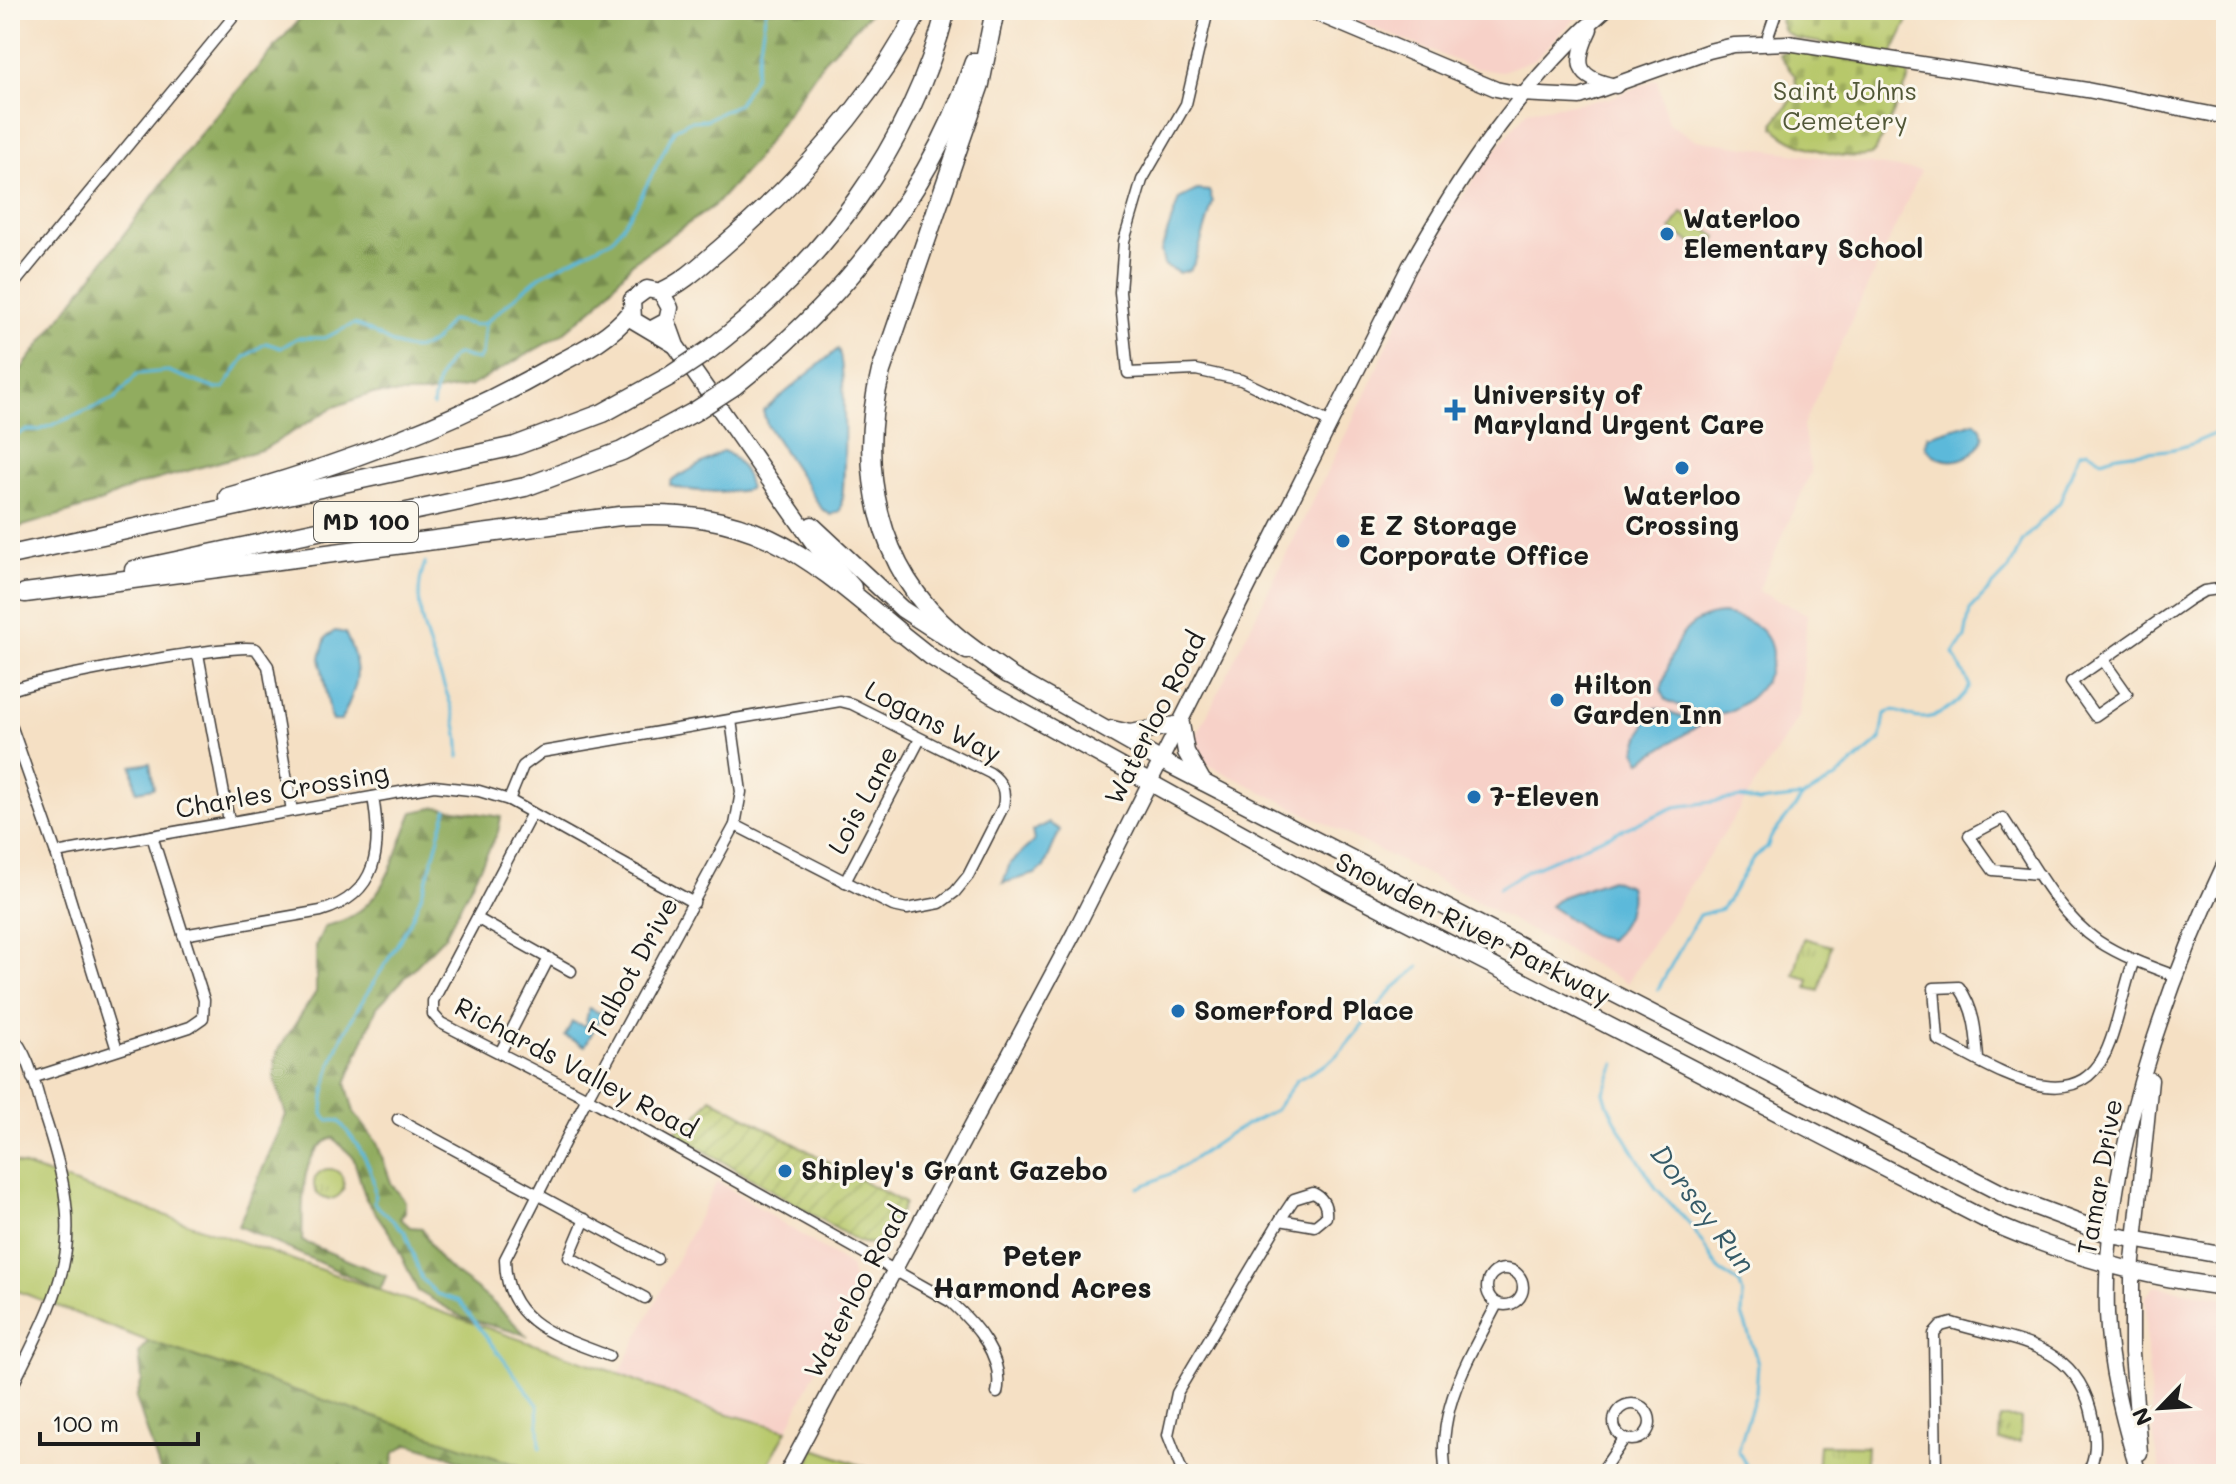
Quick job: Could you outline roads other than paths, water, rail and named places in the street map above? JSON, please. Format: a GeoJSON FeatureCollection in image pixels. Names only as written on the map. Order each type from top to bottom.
{"type":"FeatureCollection","features":[{"type":"Feature","properties":{"kind":"highway"},"geometry":{"type":"LineString","coordinates":[[661,292],[679,283],[782,191],[865,94],[919,10]]}},
{"type":"Feature","properties":{"kind":"highway","name":"MD 100"},"geometry":{"type":"LineString","coordinates":[[10,555],[515,446],[603,413],[670,376],[709,350],[774,296],[835,230],[887,153],[910,109],[946,10]]}},
{"type":"Feature","properties":{"kind":"highway"},"geometry":{"type":"LineString","coordinates":[[992,10],[980,84],[881,371],[872,407],[869,465],[882,526],[910,583],[954,634],[1008,674]]}},
{"type":"Feature","properties":{"kind":"highway","name":"MD 100"},"geometry":{"type":"LineString","coordinates":[[17,594],[525,487],[622,451],[694,412],[734,386],[804,327],[835,295],[898,216],[948,127],[968,81],[992,10]]}},
{"type":"Feature","properties":{"kind":"highway"},"geometry":{"type":"LineString","coordinates":[[77,540],[321,469],[426,431],[569,358],[614,330],[630,313]]}},
{"type":"Feature","properties":{"kind":"highway"},"geometry":{"type":"LineString","coordinates":[[17,594],[620,516],[686,515],[716,518],[778,540],[840,584],[900,633]]}},
{"type":"Feature","properties":{"kind":"main road"},"geometry":{"type":"LineString","coordinates":[[659,325],[637,325],[630,313],[635,295],[647,289],[661,292]]}},
{"type":"Feature","properties":{"kind":"main road","name":"Snowden River Parkway"},"geometry":{"type":"LineString","coordinates":[[661,292],[670,308],[659,325],[776,485],[813,542],[900,633],[962,677],[1350,893],[1994,1224],[2107,1265],[2226,1287]]}},
{"type":"Feature","properties":{"kind":"main road","name":"Snowden River Parkway"},"geometry":{"type":"LineString","coordinates":[[776,485],[822,535],[902,609],[947,641],[1160,760],[2007,1196],[2047,1214],[2111,1235],[2226,1256]]}},
{"type":"Feature","properties":{"kind":"main road"},"geometry":{"type":"LineString","coordinates":[[1102,727],[1130,733],[1181,724],[1186,752],[1204,783]]}},
{"type":"Feature","properties":{"kind":"street"},"geometry":{"type":"LineString","coordinates":[[10,289],[239,10]]}},
{"type":"Feature","properties":{"kind":"street"},"geometry":{"type":"LineString","coordinates":[[1208,10],[1186,104],[1142,180],[1124,241],[1120,292],[1128,373],[1196,370],[1241,380],[1331,423]]}},
{"type":"Feature","properties":{"kind":"street"},"geometry":{"type":"LineString","coordinates":[[1308,10],[1496,89],[1520,94],[1580,97],[1617,86],[1680,59],[1734,45],[1766,42],[2087,90],[2226,117]]}},
{"type":"Feature","properties":{"kind":"street"},"geometry":{"type":"LineString","coordinates":[[1766,42],[1777,10]]}},
{"type":"Feature","properties":{"kind":"street"},"geometry":{"type":"LineString","coordinates":[[1600,14],[1581,48],[1579,63],[1590,79],[1617,86]]}},
{"type":"Feature","properties":{"kind":"street","name":"Waterloo Road"},"geometry":{"type":"LineString","coordinates":[[786,1474],[1074,933],[1374,332],[1434,223],[1520,94],[1600,14]]}},
{"type":"Feature","properties":{"kind":"street"},"geometry":{"type":"LineString","coordinates":[[2103,660],[2127,694],[2095,716],[2071,682],[2190,599],[2204,591],[2226,588]]}},
{"type":"Feature","properties":{"kind":"street"},"geometry":{"type":"LineString","coordinates":[[10,691],[64,677],[198,654],[245,647],[256,649],[265,658],[292,811]]}},
{"type":"Feature","properties":{"kind":"street"},"geometry":{"type":"LineString","coordinates":[[198,654],[229,821]]}},
{"type":"Feature","properties":{"kind":"street","name":"Logans Way"},"geometry":{"type":"LineString","coordinates":[[509,800],[523,766],[542,752],[840,701],[852,704],[990,773],[1003,787],[1003,807],[968,876],[955,892],[940,903],[907,909],[845,882],[735,825]]}},
{"type":"Feature","properties":{"kind":"street","name":"Talbot Drive"},"geometry":{"type":"LineString","coordinates":[[609,1356],[538,1328],[519,1305],[507,1281],[505,1259],[587,1098],[735,825],[741,792],[731,720]]}},
{"type":"Feature","properties":{"kind":"street"},"geometry":{"type":"LineString","coordinates":[[10,722],[56,853],[117,1050]]}},
{"type":"Feature","properties":{"kind":"street","name":"Lois Lane"},"geometry":{"type":"LineString","coordinates":[[845,882],[920,739]]}},
{"type":"Feature","properties":{"kind":"street","name":"Charles Crossing"},"geometry":{"type":"LineString","coordinates":[[56,853],[434,786],[479,791],[509,800],[694,903]]}},
{"type":"Feature","properties":{"kind":"street"},"geometry":{"type":"LineString","coordinates":[[183,935],[321,911],[342,902],[363,884],[375,863],[379,844],[373,797]]}},
{"type":"Feature","properties":{"kind":"street","name":"Richards Valley Road"},"geometry":{"type":"LineString","coordinates":[[532,813],[433,1001],[433,1014],[441,1023],[501,1051],[587,1098],[951,1302],[972,1323],[995,1364],[999,1376],[997,1393]]}},
{"type":"Feature","properties":{"kind":"street"},"geometry":{"type":"LineString","coordinates":[[2039,874],[1993,870],[1969,836],[2003,818],[2063,909],[2086,932],[2134,960],[2178,977]]}},
{"type":"Feature","properties":{"kind":"street"},"geometry":{"type":"LineString","coordinates":[[32,1078],[190,1027],[203,1018],[204,1000],[152,836]]}},
{"type":"Feature","properties":{"kind":"street","name":"Tamar Drive"},"geometry":{"type":"LineString","coordinates":[[2141,1474],[2118,1399],[2110,1354],[2107,1265],[2111,1235],[2126,1144],[2160,1032],[2178,977],[2226,861]]}},
{"type":"Feature","properties":{"kind":"street"},"geometry":{"type":"LineString","coordinates":[[478,919],[571,971]]}},
{"type":"Feature","properties":{"kind":"street"},"geometry":{"type":"LineString","coordinates":[[501,1051],[549,958]]}},
{"type":"Feature","properties":{"kind":"street"},"geometry":{"type":"LineString","coordinates":[[1978,1059],[1975,1020],[1965,996],[1959,987],[1934,988],[1938,1040],[1978,1059],[2037,1087],[2059,1087],[2085,1076],[2102,1058],[2110,1043],[2134,960]]}},
{"type":"Feature","properties":{"kind":"street","name":"Tamar Drive"},"geometry":{"type":"LineString","coordinates":[[2141,1474],[2132,1353],[2132,1271],[2149,1092],[2160,1032]]}},
{"type":"Feature","properties":{"kind":"street"},"geometry":{"type":"LineString","coordinates":[[10,1034],[21,1047],[60,1161],[69,1231],[63,1275],[52,1307],[10,1391]]}},
{"type":"Feature","properties":{"kind":"street"},"geometry":{"type":"LineString","coordinates":[[398,1119],[657,1259]]}},
{"type":"Feature","properties":{"kind":"street"},"geometry":{"type":"LineString","coordinates":[[1183,1474],[1168,1435],[1177,1393],[1280,1220],[1294,1199],[1305,1194],[1319,1196],[1327,1210],[1321,1223],[1308,1228],[1280,1220]]}},
{"type":"Feature","properties":{"kind":"street"},"geometry":{"type":"LineString","coordinates":[[585,1219],[569,1257],[645,1298]]}},
{"type":"Feature","properties":{"kind":"street"},"geometry":{"type":"LineString","coordinates":[[1446,1474],[1444,1430],[1451,1395],[1497,1304]]}},
{"type":"Feature","properties":{"kind":"street"},"geometry":{"type":"LineString","coordinates":[[1936,1474],[1934,1334],[1941,1326],[1952,1323],[2055,1355],[2075,1371],[2086,1390],[2096,1435],[2093,1462],[2087,1474]]}},
{"type":"Feature","properties":{"kind":"street"},"geometry":{"type":"LineString","coordinates":[[1600,1474],[1624,1439]]}},
{"type":"Feature","properties":{"kind":"water"},"geometry":{"type":"Polygon","coordinates":[[[1197,190],[1209,191],[1213,202],[1195,262],[1190,270],[1179,273],[1164,265],[1161,251],[1179,199],[1197,190]]]}},
{"type":"Feature","properties":{"kind":"water"},"geometry":{"type":"Polygon","coordinates":[[[838,349],[844,402],[843,480],[840,511],[831,515],[822,509],[767,425],[763,411],[838,349]]]}},
{"type":"Feature","properties":{"kind":"water"},"geometry":{"type":"Polygon","coordinates":[[[1975,422],[1981,428],[1983,438],[1965,458],[1940,458],[1925,446],[1928,436],[1975,422]]]}},
{"type":"Feature","properties":{"kind":"water"},"geometry":{"type":"Polygon","coordinates":[[[723,451],[741,466],[749,489],[709,492],[670,485],[671,481],[723,451]]]}},
{"type":"Feature","properties":{"kind":"water"},"geometry":{"type":"Polygon","coordinates":[[[1722,614],[1751,623],[1767,637],[1772,654],[1768,672],[1758,689],[1743,703],[1726,712],[1702,713],[1666,700],[1661,690],[1679,640],[1695,622],[1722,614]]]}},
{"type":"Feature","properties":{"kind":"water"},"geometry":{"type":"Polygon","coordinates":[[[335,631],[345,633],[357,668],[355,687],[341,721],[333,721],[330,714],[320,658],[326,637],[335,631]]]}},
{"type":"Feature","properties":{"kind":"water"},"geometry":{"type":"Polygon","coordinates":[[[1656,708],[1701,724],[1641,761],[1635,751],[1649,714],[1656,708]]]}},
{"type":"Feature","properties":{"kind":"water"},"geometry":{"type":"Polygon","coordinates":[[[150,763],[154,788],[136,791],[132,766],[150,763]]]}},
{"type":"Feature","properties":{"kind":"water"},"geometry":{"type":"Polygon","coordinates":[[[1049,823],[1060,830],[1044,867],[1035,874],[1003,883],[1010,863],[1034,841],[1032,831],[1049,823]]]}},
{"type":"Feature","properties":{"kind":"water"},"geometry":{"type":"Polygon","coordinates":[[[1611,879],[1629,886],[1630,901],[1623,923],[1609,940],[1596,937],[1550,906],[1561,897],[1611,879]]]}},
{"type":"Feature","properties":{"kind":"water"},"geometry":{"type":"Polygon","coordinates":[[[589,1008],[602,1014],[585,1046],[565,1036],[572,1022],[585,1026],[589,1008]]]}},
{"type":"Feature","properties":{"kind":"waterway"},"geometry":{"type":"LineString","coordinates":[[10,445],[16,435],[27,430],[40,430],[115,399],[137,374],[168,371],[216,389],[224,388],[245,357],[266,343],[281,348],[297,338],[324,338],[354,324],[394,344],[414,349],[435,340],[451,320],[475,325],[485,323],[540,276],[613,239],[637,204],[675,129],[690,121],[706,120],[738,104],[755,76],[766,10]]}},
{"type":"Feature","properties":{"kind":"waterway"},"geometry":{"type":"LineString","coordinates":[[433,406],[435,392],[447,363],[458,354],[478,360],[482,354],[485,323]]}},
{"type":"Feature","properties":{"kind":"waterway","name":"Dorsey Run"},"geometry":{"type":"LineString","coordinates":[[1658,989],[1699,915],[1721,909],[1753,858],[1767,848],[1771,837],[1803,797],[1836,778],[1881,739],[1885,714],[1895,711],[1919,718],[1936,715],[1952,706],[1965,693],[1970,686],[1954,654],[1965,637],[1970,610],[2009,569],[2023,540],[2060,502],[2079,453],[2088,451],[2102,460],[2169,450],[2226,430]]}},
{"type":"Feature","properties":{"kind":"waterway"},"geometry":{"type":"LineString","coordinates":[[425,563],[419,587],[420,611],[452,708],[458,733],[459,757]]}},
{"type":"Feature","properties":{"kind":"waterway"},"geometry":{"type":"LineString","coordinates":[[1499,888],[1529,870],[1675,807],[1741,798],[1759,802],[1803,797]]}},
{"type":"Feature","properties":{"kind":"waterway"},"geometry":{"type":"LineString","coordinates":[[447,809],[419,902],[357,1010],[333,1059],[323,1114],[328,1120],[339,1121],[360,1149],[373,1180],[374,1203],[405,1232],[422,1279],[437,1294],[459,1301],[538,1405],[540,1449]]}},
{"type":"Feature","properties":{"kind":"waterway"},"geometry":{"type":"LineString","coordinates":[[1138,1188],[1174,1172],[1233,1132],[1275,1110],[1297,1080],[1328,1063],[1393,989],[1419,967]]}},
{"type":"Feature","properties":{"kind":"waterway","name":"Dorsey Run"},"geometry":{"type":"LineString","coordinates":[[1615,1064],[1604,1092],[1623,1134],[1656,1188],[1690,1224],[1720,1271],[1740,1284],[1742,1314],[1758,1363],[1756,1393],[1738,1451],[1746,1465],[1744,1474]]}},
{"type":"Feature","properties":{"kind":"place","name":"Waterloo Elementary School"},"geometry":{"type":"Point","coordinates":[1667,234]}},
{"type":"Feature","properties":{"kind":"place","name":"University of Maryland Urgent Care"},"geometry":{"type":"Point","coordinates":[1455,410]}},
{"type":"Feature","properties":{"kind":"place","name":"Waterloo Crossing"},"geometry":{"type":"Point","coordinates":[1682,468]}},
{"type":"Feature","properties":{"kind":"place","name":"E Z Storage Corporate Office"},"geometry":{"type":"Point","coordinates":[1343,541]}},
{"type":"Feature","properties":{"kind":"place","name":"Hilton Garden Inn"},"geometry":{"type":"Point","coordinates":[1557,700]}},
{"type":"Feature","properties":{"kind":"place","name":"7-Eleven"},"geometry":{"type":"Point","coordinates":[1474,797]}},
{"type":"Feature","properties":{"kind":"place","name":"Somerford Place"},"geometry":{"type":"Point","coordinates":[1178,1011]}},
{"type":"Feature","properties":{"kind":"place","name":"Shipley's Grant Gazebo"},"geometry":{"type":"Point","coordinates":[785,1171]}},
{"type":"Feature","properties":{"kind":"district","name":"Peter Harmond Acres"},"geometry":{"type":"Point","coordinates":[1042,1272]}},
{"type":"Feature","properties":{"kind":"park label","name":"Saint Johns Cemetery"},"geometry":{"type":"Point","coordinates":[1845,106]}}]}
